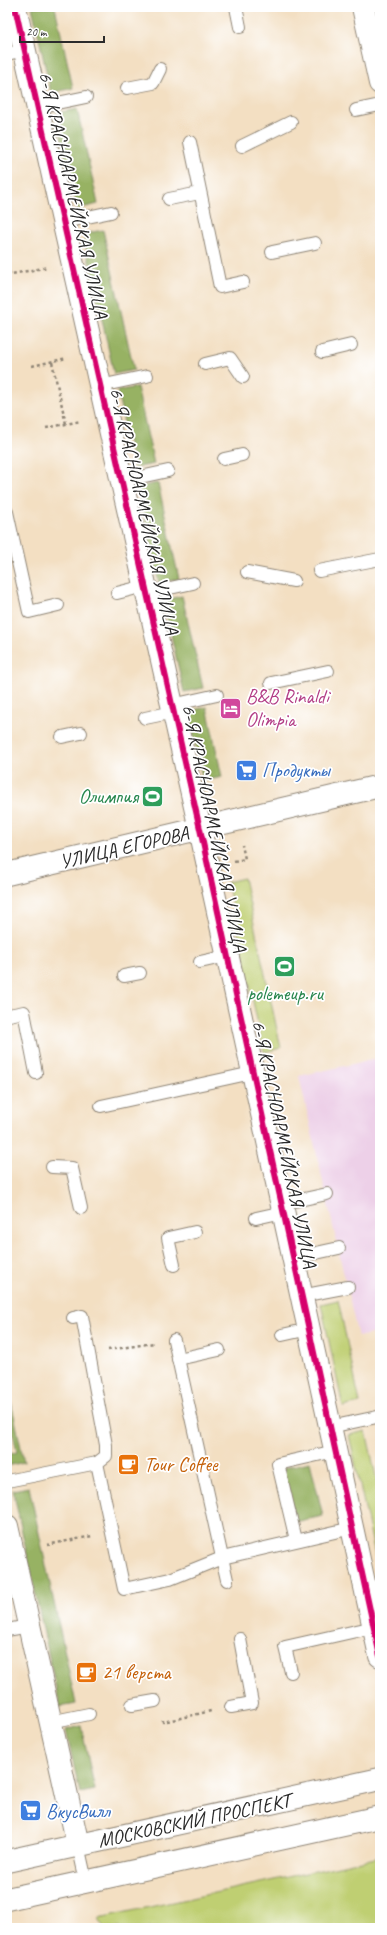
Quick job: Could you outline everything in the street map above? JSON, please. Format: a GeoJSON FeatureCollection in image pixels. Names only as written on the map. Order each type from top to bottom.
{"type":"FeatureCollection","features":[{"type":"Feature","properties":{"kind":"street","name":"6-Я КРАСНОАРМЕЙСКАЯ УЛИЦА"},"geometry":{"type":"LineString","coordinates":[[15,7],[16,52],[38,107],[200,830],[252,1073],[376,1632],[380,1656]]}},
{"type":"Feature","properties":{"kind":"street"},"geometry":{"type":"LineString","coordinates":[[363,7],[379,77]]}},
{"type":"Feature","properties":{"kind":"street","name":"УЛИЦА ЕГОРОВА"},"geometry":{"type":"LineString","coordinates":[[7,874],[379,790]]}},
{"type":"Feature","properties":{"kind":"street"},"geometry":{"type":"LineString","coordinates":[[7,1526],[78,1845]]}},
{"type":"Feature","properties":{"kind":"street","name":"МОСКОВСКИЙ ПРОСПЕКТ"},"geometry":{"type":"LineString","coordinates":[[7,1861],[380,1779]]}},
{"type":"Feature","properties":{"kind":"street","name":"МОСКОВСКИЙ ПРОСПЕКТ"},"geometry":{"type":"LineString","coordinates":[[7,1899],[380,1817]]}},
{"type":"Feature","properties":{"kind":"lane"},"geometry":{"type":"LineString","coordinates":[[236,7],[240,27]]}},
{"type":"Feature","properties":{"kind":"lane"},"geometry":{"type":"LineString","coordinates":[[127,88],[153,83],[160,69]]}},
{"type":"Feature","properties":{"kind":"lane"},"geometry":{"type":"LineString","coordinates":[[38,107],[86,97]]}},
{"type":"Feature","properties":{"kind":"lane"},"geometry":{"type":"LineString","coordinates":[[356,110],[380,105]]}},
{"type":"Feature","properties":{"kind":"lane"},"geometry":{"type":"LineString","coordinates":[[242,146],[291,122]]}},
{"type":"Feature","properties":{"kind":"lane"},"geometry":{"type":"LineString","coordinates":[[190,142],[220,287],[243,282]]}},
{"type":"Feature","properties":{"kind":"lane"},"geometry":{"type":"LineString","coordinates":[[169,199],[200,193]]}},
{"type":"Feature","properties":{"kind":"lane"},"geometry":{"type":"LineString","coordinates":[[64,222],[111,212]]}},
{"type":"Feature","properties":{"kind":"lane"},"geometry":{"type":"LineString","coordinates":[[272,252],[315,243]]}},
{"type":"Feature","properties":{"kind":"lane"},"geometry":{"type":"LineString","coordinates":[[322,352],[351,345]]}},
{"type":"Feature","properties":{"kind":"lane"},"geometry":{"type":"LineString","coordinates":[[205,364],[230,358],[243,377]]}},
{"type":"Feature","properties":{"kind":"lane"},"geometry":{"type":"LineString","coordinates":[[100,386],[147,376]]}},
{"type":"Feature","properties":{"kind":"lane"},"geometry":{"type":"LineString","coordinates":[[224,459],[242,454]]}},
{"type":"Feature","properties":{"kind":"lane"},"geometry":{"type":"LineString","coordinates":[[122,481],[168,471]]}},
{"type":"Feature","properties":{"kind":"lane"},"geometry":{"type":"LineString","coordinates":[[7,512],[28,612],[58,605]]}},
{"type":"Feature","properties":{"kind":"lane"},"geometry":{"type":"LineString","coordinates":[[319,572],[380,559]]}},
{"type":"Feature","properties":{"kind":"lane"},"geometry":{"type":"LineString","coordinates":[[247,572],[294,581]]}},
{"type":"Feature","properties":{"kind":"lane"},"geometry":{"type":"LineString","coordinates":[[117,593],[193,583]]}},
{"type":"Feature","properties":{"kind":"lane"},"geometry":{"type":"LineString","coordinates":[[271,683],[328,671]]}},
{"type":"Feature","properties":{"kind":"lane"},"geometry":{"type":"LineString","coordinates":[[145,718],[217,695]]}},
{"type":"Feature","properties":{"kind":"lane"},"geometry":{"type":"LineString","coordinates":[[62,737],[81,733]]}},
{"type":"Feature","properties":{"kind":"lane"},"geometry":{"type":"LineString","coordinates":[[200,962],[227,956]]}},
{"type":"Feature","properties":{"kind":"lane"},"geometry":{"type":"LineString","coordinates":[[124,976],[140,973]]}},
{"type":"Feature","properties":{"kind":"lane"},"geometry":{"type":"LineString","coordinates":[[9,1015],[24,1012],[36,1073]]}},
{"type":"Feature","properties":{"kind":"lane"},"geometry":{"type":"LineString","coordinates":[[101,1106],[252,1073]]}},
{"type":"Feature","properties":{"kind":"lane"},"geometry":{"type":"LineString","coordinates":[[52,1167],[72,1168],[81,1208]]}},
{"type":"Feature","properties":{"kind":"lane"},"geometry":{"type":"LineString","coordinates":[[256,1218],[327,1194]]}},
{"type":"Feature","properties":{"kind":"lane"},"geometry":{"type":"LineString","coordinates":[[174,1265],[168,1238],[195,1232]]}},
{"type":"Feature","properties":{"kind":"lane"},"geometry":{"type":"LineString","coordinates":[[293,1258],[339,1248]]}},
{"type":"Feature","properties":{"kind":"lane"},"geometry":{"type":"LineString","coordinates":[[301,1296],[348,1287]]}},
{"type":"Feature","properties":{"kind":"lane"},"geometry":{"type":"LineString","coordinates":[[7,1481],[97,1463],[106,1456],[106,1445],[90,1352],[82,1316],[73,1318]]}},
{"type":"Feature","properties":{"kind":"lane"},"geometry":{"type":"LineString","coordinates":[[282,1335],[309,1329]]}},
{"type":"Feature","properties":{"kind":"lane"},"geometry":{"type":"LineString","coordinates":[[174,1340],[227,1580]]}},
{"type":"Feature","properties":{"kind":"lane"},"geometry":{"type":"LineString","coordinates":[[178,1358],[219,1350]]}},
{"type":"Feature","properties":{"kind":"lane"},"geometry":{"type":"LineString","coordinates":[[330,1427],[377,1417]]}},
{"type":"Feature","properties":{"kind":"lane"},"geometry":{"type":"LineString","coordinates":[[296,1540],[278,1464],[335,1451]]}},
{"type":"Feature","properties":{"kind":"lane"},"geometry":{"type":"LineString","coordinates":[[97,1463],[124,1589],[170,1579],[222,1558],[352,1528]]}},
{"type":"Feature","properties":{"kind":"lane"},"geometry":{"type":"LineString","coordinates":[[7,1630],[29,1626]]}},
{"type":"Feature","properties":{"kind":"lane"},"geometry":{"type":"LineString","coordinates":[[291,1672],[285,1647],[376,1632]]}},
{"type":"Feature","properties":{"kind":"lane"},"geometry":{"type":"LineString","coordinates":[[232,1707],[252,1703],[240,1639]]}},
{"type":"Feature","properties":{"kind":"lane"},"geometry":{"type":"LineString","coordinates":[[132,1705],[155,1701]]}},
{"type":"Feature","properties":{"kind":"lane"},"geometry":{"type":"LineString","coordinates":[[50,1722],[89,1714]]}},
{"type":"Feature","properties":{"kind":"lane"},"geometry":{"type":"LineString","coordinates":[[78,1845],[86,1881]]}},
{"type":"Feature","properties":{"kind":"path"},"geometry":{"type":"LineString","coordinates":[[7,260],[9,275],[72,261]]}},
{"type":"Feature","properties":{"kind":"path"},"geometry":{"type":"LineString","coordinates":[[32,366],[74,357]]}},
{"type":"Feature","properties":{"kind":"path"},"geometry":{"type":"LineString","coordinates":[[52,362],[66,424]]}},
{"type":"Feature","properties":{"kind":"path"},"geometry":{"type":"LineString","coordinates":[[46,428],[88,419]]}},
{"type":"Feature","properties":{"kind":"path"},"geometry":{"type":"LineString","coordinates":[[242,845],[245,859]]}},
{"type":"Feature","properties":{"kind":"path"},"geometry":{"type":"LineString","coordinates":[[90,1352],[174,1340]]}},
{"type":"Feature","properties":{"kind":"path"},"geometry":{"type":"LineString","coordinates":[[46,1545],[112,1532]]}},
{"type":"Feature","properties":{"kind":"path"},"geometry":{"type":"LineString","coordinates":[[155,1701],[163,1722],[232,1707]]}},
{"type":"Feature","properties":{"kind":"shaded area"},"geometry":{"type":"Polygon","coordinates":[[[380,1058],[380,1332],[358,1337],[299,1076],[380,1058]]]}},
{"type":"Feature","properties":{"kind":"green space"},"geometry":{"type":"Polygon","coordinates":[[[32,7],[55,7],[73,88],[51,93],[32,7]]]}},
{"type":"Feature","properties":{"kind":"green space"},"geometry":{"type":"Polygon","coordinates":[[[77,109],[98,204],[77,209],[56,113],[77,109]]]}},
{"type":"Feature","properties":{"kind":"green space"},"geometry":{"type":"Polygon","coordinates":[[[103,230],[134,370],[114,374],[83,234],[103,230]]]}},
{"type":"Feature","properties":{"kind":"green space"},"geometry":{"type":"Polygon","coordinates":[[[137,387],[154,464],[134,468],[117,391],[137,387]]]}},
{"type":"Feature","properties":{"kind":"green space"},"geometry":{"type":"Polygon","coordinates":[[[158,483],[179,579],[159,583],[138,487],[158,483]]]}},
{"type":"Feature","properties":{"kind":"green space"},"geometry":{"type":"Polygon","coordinates":[[[182,596],[203,688],[184,692],[163,600],[182,596]]]}},
{"type":"Feature","properties":{"kind":"green space"},"geometry":{"type":"Polygon","coordinates":[[[207,707],[222,777],[203,781],[188,711],[207,707]]]}},
{"type":"Feature","properties":{"kind":"green space"},"geometry":{"type":"Polygon","coordinates":[[[244,878],[281,1048],[264,1052],[227,882],[244,878]]]}},
{"type":"Feature","properties":{"kind":"green space"},"geometry":{"type":"Polygon","coordinates":[[[338,1300],[360,1403],[343,1407],[321,1304],[338,1300]]]}},
{"type":"Feature","properties":{"kind":"green space"},"geometry":{"type":"Polygon","coordinates":[[[7,1383],[24,1462],[7,1466],[7,1455],[17,1452],[7,1406],[7,1383]]]}},
{"type":"Feature","properties":{"kind":"green space"},"geometry":{"type":"Polygon","coordinates":[[[366,1431],[380,1495],[380,1577],[349,1435],[366,1431]]]}},
{"type":"Feature","properties":{"kind":"green space"},"geometry":{"type":"Polygon","coordinates":[[[310,1462],[323,1516],[295,1522],[283,1468],[310,1462]]]}},
{"type":"Feature","properties":{"kind":"green space"},"geometry":{"type":"Polygon","coordinates":[[[29,1487],[76,1704],[60,1707],[13,1490],[29,1487]]]}},
{"type":"Feature","properties":{"kind":"green space"},"geometry":{"type":"Polygon","coordinates":[[[81,1726],[95,1790],[80,1793],[66,1730],[81,1726]]]}},
{"type":"Feature","properties":{"kind":"green space"},"geometry":{"type":"Polygon","coordinates":[[[380,1857],[380,1928],[104,1928],[99,1918],[380,1857]]]}},
{"type":"Feature","properties":{"kind":"cycle path"},"geometry":{"type":"LineString","coordinates":[[15,7],[200,829],[380,1656]]}},
{"type":"Feature","properties":{"kind":"place","name":"B&B Rinaldi Olimpia"},"geometry":{"type":"Point","coordinates":[230,708]}},
{"type":"Feature","properties":{"kind":"place","name":"Продукты"},"geometry":{"type":"Point","coordinates":[247,770]}},
{"type":"Feature","properties":{"kind":"place","name":"Олимпия"},"geometry":{"type":"Point","coordinates":[153,796]}},
{"type":"Feature","properties":{"kind":"place","name":"polemeup.ru"},"geometry":{"type":"Point","coordinates":[285,967]}},
{"type":"Feature","properties":{"kind":"place","name":"Tour Coffee"},"geometry":{"type":"Point","coordinates":[128,1464]}},
{"type":"Feature","properties":{"kind":"place","name":"21 верста"},"geometry":{"type":"Point","coordinates":[87,1672]}},
{"type":"Feature","properties":{"kind":"place","name":"ВкусВилл"},"geometry":{"type":"Point","coordinates":[31,1811]}}]}
